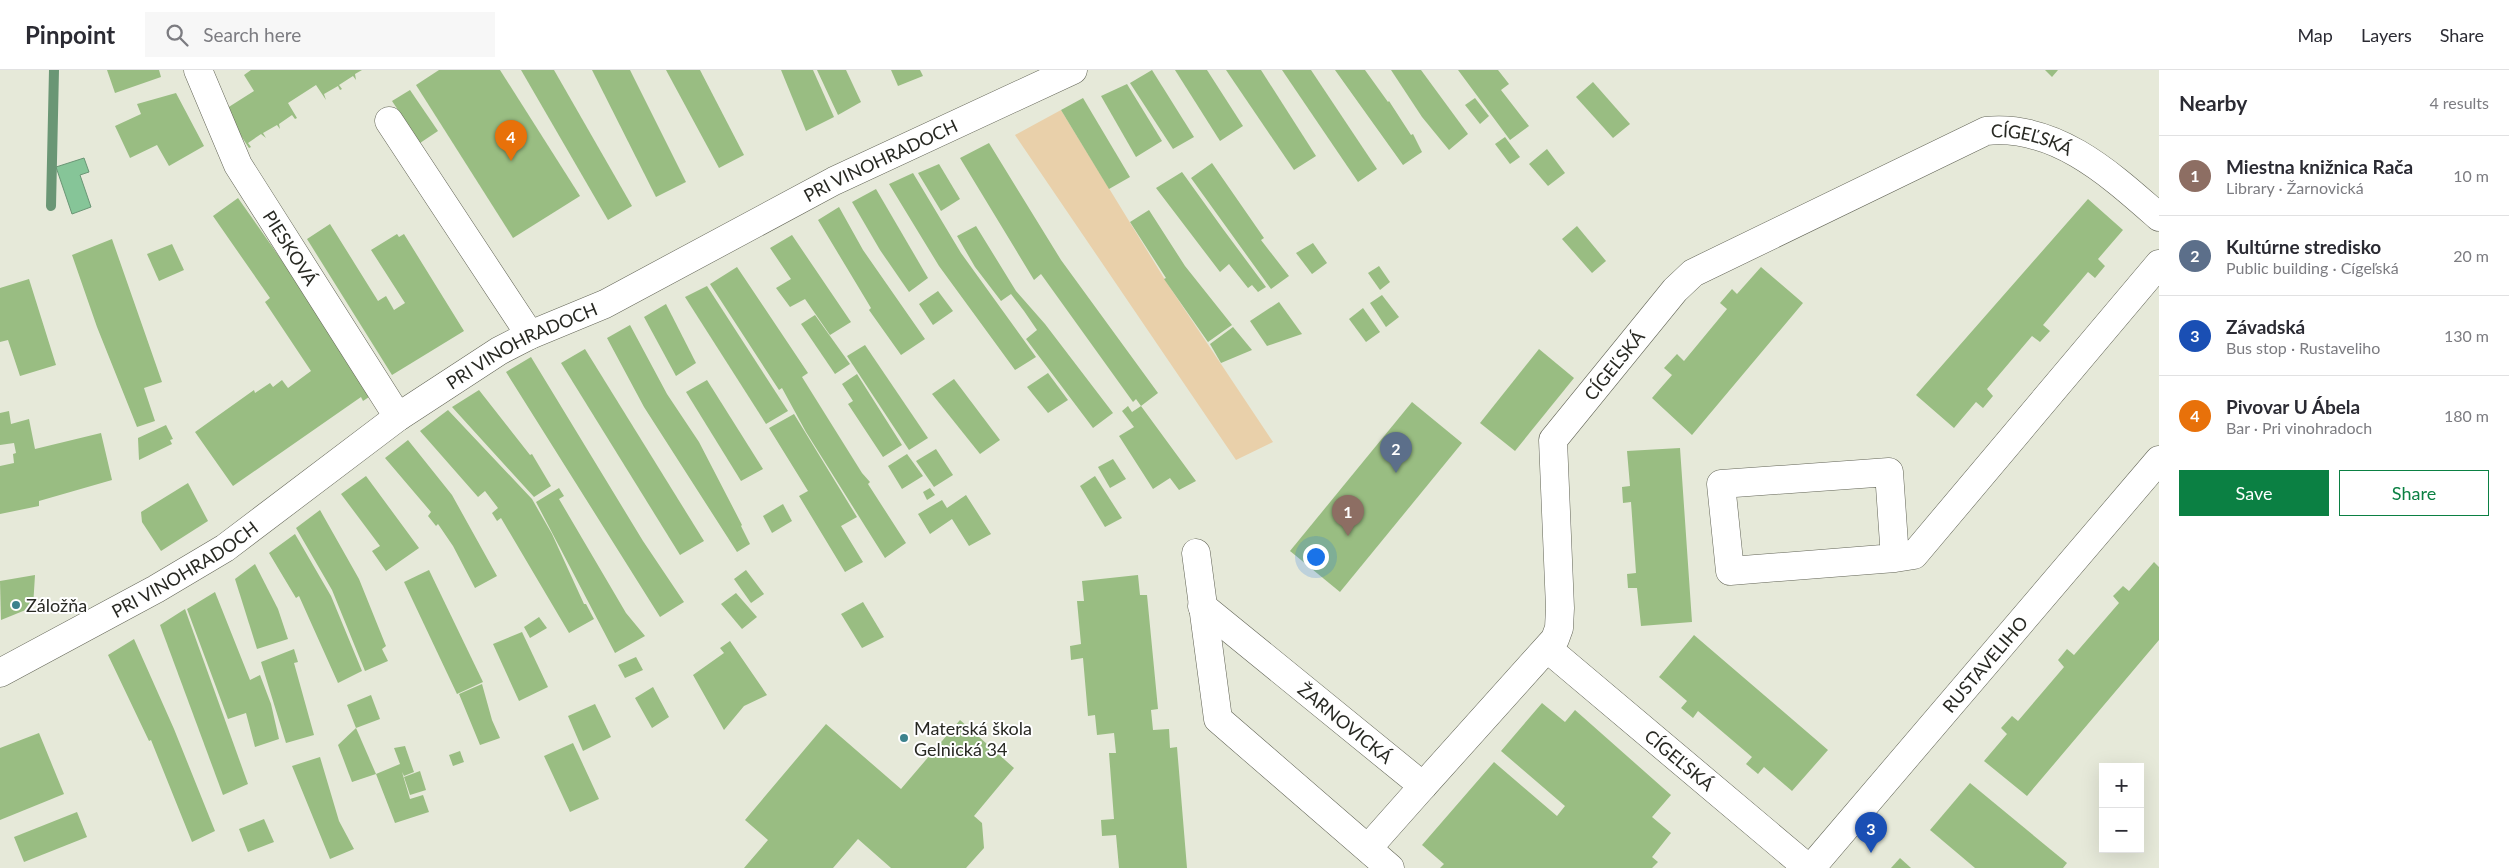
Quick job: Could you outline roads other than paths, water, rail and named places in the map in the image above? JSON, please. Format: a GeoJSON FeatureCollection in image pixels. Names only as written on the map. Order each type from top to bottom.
{"type":"FeatureCollection","features":[{"type":"Feature","properties":{"kind":"street","name":"PIESKOVÁ"},"geometry":{"type":"LineString","coordinates":[[198,70],[238,166],[398,417]]}},
{"type":"Feature","properties":{"kind":"street","name":"PRI VINOHRADOCH"},"geometry":{"type":"LineString","coordinates":[[0,673],[156,589],[224,548],[398,417],[473,366],[530,335],[605,304],[834,180],[1073,70]]}},
{"type":"Feature","properties":{"kind":"street"},"geometry":{"type":"LineString","coordinates":[[389,121],[530,335]]}},
{"type":"Feature","properties":{"kind":"street","name":"CÍGEĽSKÁ"},"geometry":{"type":"LineString","coordinates":[[1809,868],[1548,649],[1557,633],[1560,608],[1553,440],[1686,278],[1986,131],[2016,132],[2040,137],[2074,152],[2106,170],[2159,217]]}},
{"type":"Feature","properties":{"kind":"street"},"geometry":{"type":"LineString","coordinates":[[1895,558],[1889,472],[1722,484],[1730,571],[1895,558],[1914,555],[2159,264]]}},
{"type":"Feature","properties":{"kind":"street","name":"RUSTAVELIHO"},"geometry":{"type":"LineString","coordinates":[[1809,868],[2159,460]]}},
{"type":"Feature","properties":{"kind":"street"},"geometry":{"type":"LineString","coordinates":[[1196,554],[1218,719],[1390,868]]}},
{"type":"Feature","properties":{"kind":"street","name":"ŽARNOVICKÁ"},"geometry":{"type":"LineString","coordinates":[[1202,606],[1423,786]]}},
{"type":"Feature","properties":{"kind":"street"},"geometry":{"type":"LineString","coordinates":[[1368,848],[1548,649]]}},
{"type":"Feature","properties":{"kind":"waterway"},"geometry":{"type":"LineString","coordinates":[[51,206],[54,70]]}},
{"type":"Feature","properties":{"kind":"place","name":"Pivovar U Ábela"},"geometry":{"type":"Point","coordinates":[511,161]}},
{"type":"Feature","properties":{"kind":"place","name":"Kultúrne stredisko"},"geometry":{"type":"Point","coordinates":[1396,473]}},
{"type":"Feature","properties":{"kind":"place","name":"Miestna knižnica Rača"},"geometry":{"type":"Point","coordinates":[1348,536]}},
{"type":"Feature","properties":{"kind":"place","name":"Záložňa"},"geometry":{"type":"Point","coordinates":[16,605]}},
{"type":"Feature","properties":{"kind":"place","name":"Materská škola Gelnická 34"},"geometry":{"type":"Point","coordinates":[904,738]}},
{"type":"Feature","properties":{"kind":"place","name":"Závadská"},"geometry":{"type":"Point","coordinates":[1871,853]}}]}
